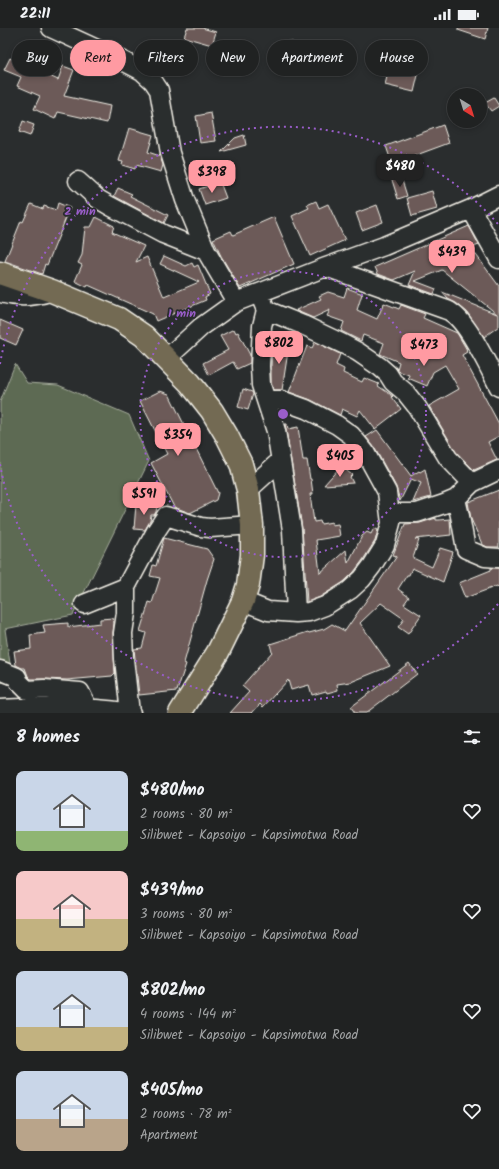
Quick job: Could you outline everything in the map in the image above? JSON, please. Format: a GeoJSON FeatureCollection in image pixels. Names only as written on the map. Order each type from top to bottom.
{"type":"FeatureCollection","features":[{"type":"Feature","properties":{"kind":"main road"},"geometry":{"type":"LineString","coordinates":[[0,273],[52,291],[119,319],[144,336],[190,383],[212,412],[227,436],[241,464],[248,490],[252,525],[252,555],[248,585],[243,601],[218,652],[180,713]]}},
{"type":"Feature","properties":{"kind":"street"},"geometry":{"type":"LineString","coordinates":[[51,28],[123,61],[142,71],[153,81],[159,90],[170,153],[185,200],[206,251],[236,302]]}},
{"type":"Feature","properties":{"kind":"street"},"geometry":{"type":"LineString","coordinates":[[78,181],[98,199],[110,206],[163,234],[206,251]]}},
{"type":"Feature","properties":{"kind":"street"},"geometry":{"type":"LineString","coordinates":[[167,358],[201,327],[236,302],[384,246],[471,209],[499,195]]}},
{"type":"Feature","properties":{"kind":"street"},"geometry":{"type":"LineString","coordinates":[[471,209],[499,259]]}},
{"type":"Feature","properties":{"kind":"street"},"geometry":{"type":"LineString","coordinates":[[326,267],[453,313],[495,368],[499,387]]}},
{"type":"Feature","properties":{"kind":"street"},"geometry":{"type":"LineString","coordinates":[[0,292],[22,297],[42,295],[52,291]]}},
{"type":"Feature","properties":{"kind":"street"},"geometry":{"type":"LineString","coordinates":[[259,293],[266,310],[262,326],[260,366],[261,385],[276,431],[292,530],[296,613]]}},
{"type":"Feature","properties":{"kind":"street"},"geometry":{"type":"LineString","coordinates":[[266,310],[303,325],[343,344],[380,367],[413,402],[448,458],[472,483]]}},
{"type":"Feature","properties":{"kind":"street"},"geometry":{"type":"LineString","coordinates":[[243,601],[268,611],[296,613],[309,612],[324,606],[350,590],[362,579],[372,566],[384,545],[390,524],[387,492],[365,452],[351,435],[337,425],[306,409],[281,400],[266,400]]}},
{"type":"Feature","properties":{"kind":"street"},"geometry":{"type":"LineString","coordinates":[[248,490],[280,461]]}},
{"type":"Feature","properties":{"kind":"street"},"geometry":{"type":"LineString","coordinates":[[390,513],[417,513],[456,499],[472,483],[499,470]]}},
{"type":"Feature","properties":{"kind":"street"},"geometry":{"type":"LineString","coordinates":[[456,499],[466,549],[485,557],[499,558]]}},
{"type":"Feature","properties":{"kind":"street"},"geometry":{"type":"LineString","coordinates":[[0,709],[30,707],[88,708],[131,713],[124,660],[123,634],[126,613],[126,587],[156,531],[166,516],[201,527],[210,528],[252,525]]}},
{"type":"Feature","properties":{"kind":"street"},"geometry":{"type":"LineString","coordinates":[[84,604],[126,587]]}},
{"type":"Feature","properties":{"kind":"street"},"geometry":{"type":"LineString","coordinates":[[0,670],[17,677],[19,682],[27,690],[44,689],[80,692],[88,708]]}},
{"type":"Feature","properties":{"kind":"green space"},"geometry":{"type":"Polygon","coordinates":[[[15,364],[27,383],[58,385],[129,415],[149,461],[73,615],[5,629],[13,684],[0,682],[0,402],[15,364]]]}},
{"type":"Feature","properties":{"kind":"building"},"geometry":{"type":"Polygon","coordinates":[[[187,28],[202,28],[216,32],[214,40],[206,40],[206,43],[184,37],[187,28]]]}},
{"type":"Feature","properties":{"kind":"building"},"geometry":{"type":"Polygon","coordinates":[[[458,28],[488,28],[485,39],[458,30],[458,28]]]}},
{"type":"Feature","properties":{"kind":"building"},"geometry":{"type":"Polygon","coordinates":[[[10,58],[12,59],[12,73],[4,70],[10,58]]]}},
{"type":"Feature","properties":{"kind":"building"},"geometry":{"type":"Polygon","coordinates":[[[63,66],[70,69],[70,76],[72,76],[64,96],[110,106],[107,123],[58,112],[55,119],[34,109],[40,96],[17,86],[21,77],[19,76],[49,76],[58,80],[59,76],[62,76],[63,66]]]}},
{"type":"Feature","properties":{"kind":"building"},"geometry":{"type":"Polygon","coordinates":[[[387,76],[418,76],[414,92],[385,85],[387,76]]]}},
{"type":"Feature","properties":{"kind":"building"},"geometry":{"type":"Polygon","coordinates":[[[494,98],[499,106],[491,111],[487,106],[487,102],[494,98]]]}},
{"type":"Feature","properties":{"kind":"building"},"geometry":{"type":"Polygon","coordinates":[[[211,113],[216,141],[200,143],[196,116],[211,113]]]}},
{"type":"Feature","properties":{"kind":"building"},"geometry":{"type":"Polygon","coordinates":[[[23,121],[34,125],[30,136],[19,132],[23,121]]]}},
{"type":"Feature","properties":{"kind":"building"},"geometry":{"type":"Polygon","coordinates":[[[443,125],[449,143],[392,164],[386,146],[443,125]]]}},
{"type":"Feature","properties":{"kind":"building"},"geometry":{"type":"Polygon","coordinates":[[[129,128],[153,135],[148,152],[160,156],[163,165],[161,172],[136,165],[135,169],[122,165],[123,162],[119,161],[129,128]]]}},
{"type":"Feature","properties":{"kind":"building"},"geometry":{"type":"Polygon","coordinates":[[[244,135],[246,145],[221,152],[235,138],[244,135]]]}},
{"type":"Feature","properties":{"kind":"building"},"geometry":{"type":"Polygon","coordinates":[[[401,177],[407,196],[398,199],[392,180],[401,177]]]}},
{"type":"Feature","properties":{"kind":"building"},"geometry":{"type":"Polygon","coordinates":[[[220,182],[226,198],[205,205],[199,189],[220,182]]]}},
{"type":"Feature","properties":{"kind":"building"},"geometry":{"type":"Polygon","coordinates":[[[118,188],[132,194],[130,196],[168,215],[164,223],[114,196],[118,188]]]}},
{"type":"Feature","properties":{"kind":"building"},"geometry":{"type":"Polygon","coordinates":[[[432,191],[437,209],[412,216],[407,198],[432,191]]]}},
{"type":"Feature","properties":{"kind":"building"},"geometry":{"type":"Polygon","coordinates":[[[316,201],[319,208],[328,204],[345,240],[310,256],[292,216],[309,208],[307,205],[316,201]]]}},
{"type":"Feature","properties":{"kind":"building"},"geometry":{"type":"Polygon","coordinates":[[[58,203],[70,208],[42,274],[5,261],[21,221],[23,222],[31,204],[43,209],[44,206],[56,210],[58,203]]]}},
{"type":"Feature","properties":{"kind":"building"},"geometry":{"type":"Polygon","coordinates":[[[377,205],[383,222],[362,230],[356,213],[377,205]]]}},
{"type":"Feature","properties":{"kind":"building"},"geometry":{"type":"Polygon","coordinates":[[[96,217],[114,226],[112,232],[144,246],[136,262],[147,257],[164,297],[199,282],[160,264],[164,256],[186,266],[192,263],[194,267],[198,265],[210,294],[205,297],[206,300],[156,321],[153,314],[88,285],[87,287],[75,281],[82,265],[78,263],[82,255],[85,227],[91,227],[96,217]]]}},
{"type":"Feature","properties":{"kind":"building"},"geometry":{"type":"Polygon","coordinates":[[[274,217],[294,264],[240,288],[213,239],[231,231],[233,235],[274,217]]]}},
{"type":"Feature","properties":{"kind":"building"},"geometry":{"type":"Polygon","coordinates":[[[469,226],[479,245],[471,248],[499,286],[499,326],[484,337],[467,312],[456,303],[448,299],[442,292],[497,314],[442,270],[415,281],[436,289],[434,294],[409,285],[415,271],[394,280],[378,274],[375,267],[469,226]]]}},
{"type":"Feature","properties":{"kind":"building"},"geometry":{"type":"Polygon","coordinates":[[[347,288],[363,294],[357,310],[377,319],[384,303],[399,309],[401,305],[425,314],[423,318],[457,333],[467,350],[467,352],[462,355],[499,424],[499,436],[488,442],[497,460],[474,470],[456,452],[429,406],[459,389],[445,365],[433,372],[427,386],[408,378],[409,375],[398,371],[397,369],[399,362],[380,354],[384,343],[363,335],[361,341],[341,331],[344,322],[327,316],[330,310],[313,318],[296,310],[321,299],[319,296],[328,292],[344,297],[347,288]]]}},
{"type":"Feature","properties":{"kind":"building"},"geometry":{"type":"Polygon","coordinates":[[[0,320],[23,330],[16,345],[0,338],[0,320]]]}},
{"type":"Feature","properties":{"kind":"building"},"geometry":{"type":"Polygon","coordinates":[[[234,329],[236,333],[238,332],[250,355],[250,363],[237,369],[233,362],[209,375],[203,363],[228,350],[220,336],[234,329]]]}},
{"type":"Feature","properties":{"kind":"building"},"geometry":{"type":"Polygon","coordinates":[[[315,342],[340,354],[336,365],[344,369],[343,373],[362,382],[364,378],[379,384],[378,386],[393,396],[392,397],[401,409],[375,429],[360,410],[357,416],[342,409],[340,415],[311,400],[289,392],[307,346],[312,348],[315,342]]]}},
{"type":"Feature","properties":{"kind":"building"},"geometry":{"type":"Polygon","coordinates":[[[272,343],[289,345],[282,390],[274,390],[271,383],[272,343]]]}},
{"type":"Feature","properties":{"kind":"building"},"geometry":{"type":"Polygon","coordinates":[[[243,389],[252,392],[253,394],[248,410],[238,407],[243,389]]]}},
{"type":"Feature","properties":{"kind":"building"},"geometry":{"type":"Polygon","coordinates":[[[160,391],[169,394],[218,493],[216,500],[190,513],[174,507],[151,463],[167,454],[140,401],[160,391]]]}},
{"type":"Feature","properties":{"kind":"building"},"geometry":{"type":"Polygon","coordinates":[[[285,424],[287,424],[288,429],[298,427],[303,460],[307,460],[311,479],[313,494],[310,494],[314,522],[320,521],[321,524],[332,522],[332,525],[338,524],[340,536],[316,540],[320,573],[346,550],[348,563],[362,536],[367,532],[371,534],[374,528],[378,530],[375,541],[354,572],[344,582],[320,597],[307,602],[302,528],[285,424]]]}},
{"type":"Feature","properties":{"kind":"building"},"geometry":{"type":"Polygon","coordinates":[[[377,430],[411,476],[425,469],[431,497],[413,502],[421,483],[411,479],[400,501],[396,487],[374,447],[366,437],[377,430]]]}},
{"type":"Feature","properties":{"kind":"building"},"geometry":{"type":"Polygon","coordinates":[[[341,466],[352,475],[350,477],[353,483],[324,485],[341,466]]]}},
{"type":"Feature","properties":{"kind":"building"},"geometry":{"type":"Polygon","coordinates":[[[499,490],[499,547],[487,547],[482,544],[471,519],[468,502],[499,490]]]}},
{"type":"Feature","properties":{"kind":"building"},"geometry":{"type":"Polygon","coordinates":[[[136,504],[157,506],[156,512],[154,515],[151,515],[150,521],[145,530],[134,529],[136,504]]]}},
{"type":"Feature","properties":{"kind":"building"},"geometry":{"type":"Polygon","coordinates":[[[436,518],[436,520],[450,519],[451,535],[415,539],[419,540],[413,558],[432,567],[440,548],[453,552],[443,582],[412,568],[409,575],[407,575],[398,589],[409,597],[404,604],[421,615],[408,634],[398,627],[404,619],[381,603],[360,623],[390,666],[351,682],[337,684],[338,690],[327,693],[326,691],[312,695],[309,685],[291,690],[288,680],[263,707],[260,704],[252,713],[230,713],[249,692],[242,686],[272,652],[270,644],[308,632],[324,629],[332,624],[345,631],[397,556],[393,555],[405,524],[420,523],[436,518]]]}},
{"type":"Feature","properties":{"kind":"building"},"geometry":{"type":"Polygon","coordinates":[[[164,538],[207,549],[214,559],[184,663],[186,664],[177,691],[139,695],[134,649],[142,648],[146,633],[140,631],[149,602],[152,603],[160,578],[150,576],[153,565],[156,566],[164,538]]]}},
{"type":"Feature","properties":{"kind":"building"},"geometry":{"type":"Polygon","coordinates":[[[491,568],[499,568],[499,588],[497,586],[465,598],[459,583],[491,570],[491,568]]]}},
{"type":"Feature","properties":{"kind":"building"},"geometry":{"type":"Polygon","coordinates":[[[113,618],[115,673],[112,676],[67,680],[31,679],[25,668],[16,665],[14,651],[31,649],[30,635],[45,633],[43,625],[68,623],[68,627],[100,623],[100,619],[113,618]]]}},
{"type":"Feature","properties":{"kind":"building"},"geometry":{"type":"Polygon","coordinates":[[[409,663],[417,674],[366,713],[355,713],[351,707],[409,663]]]}}]}
